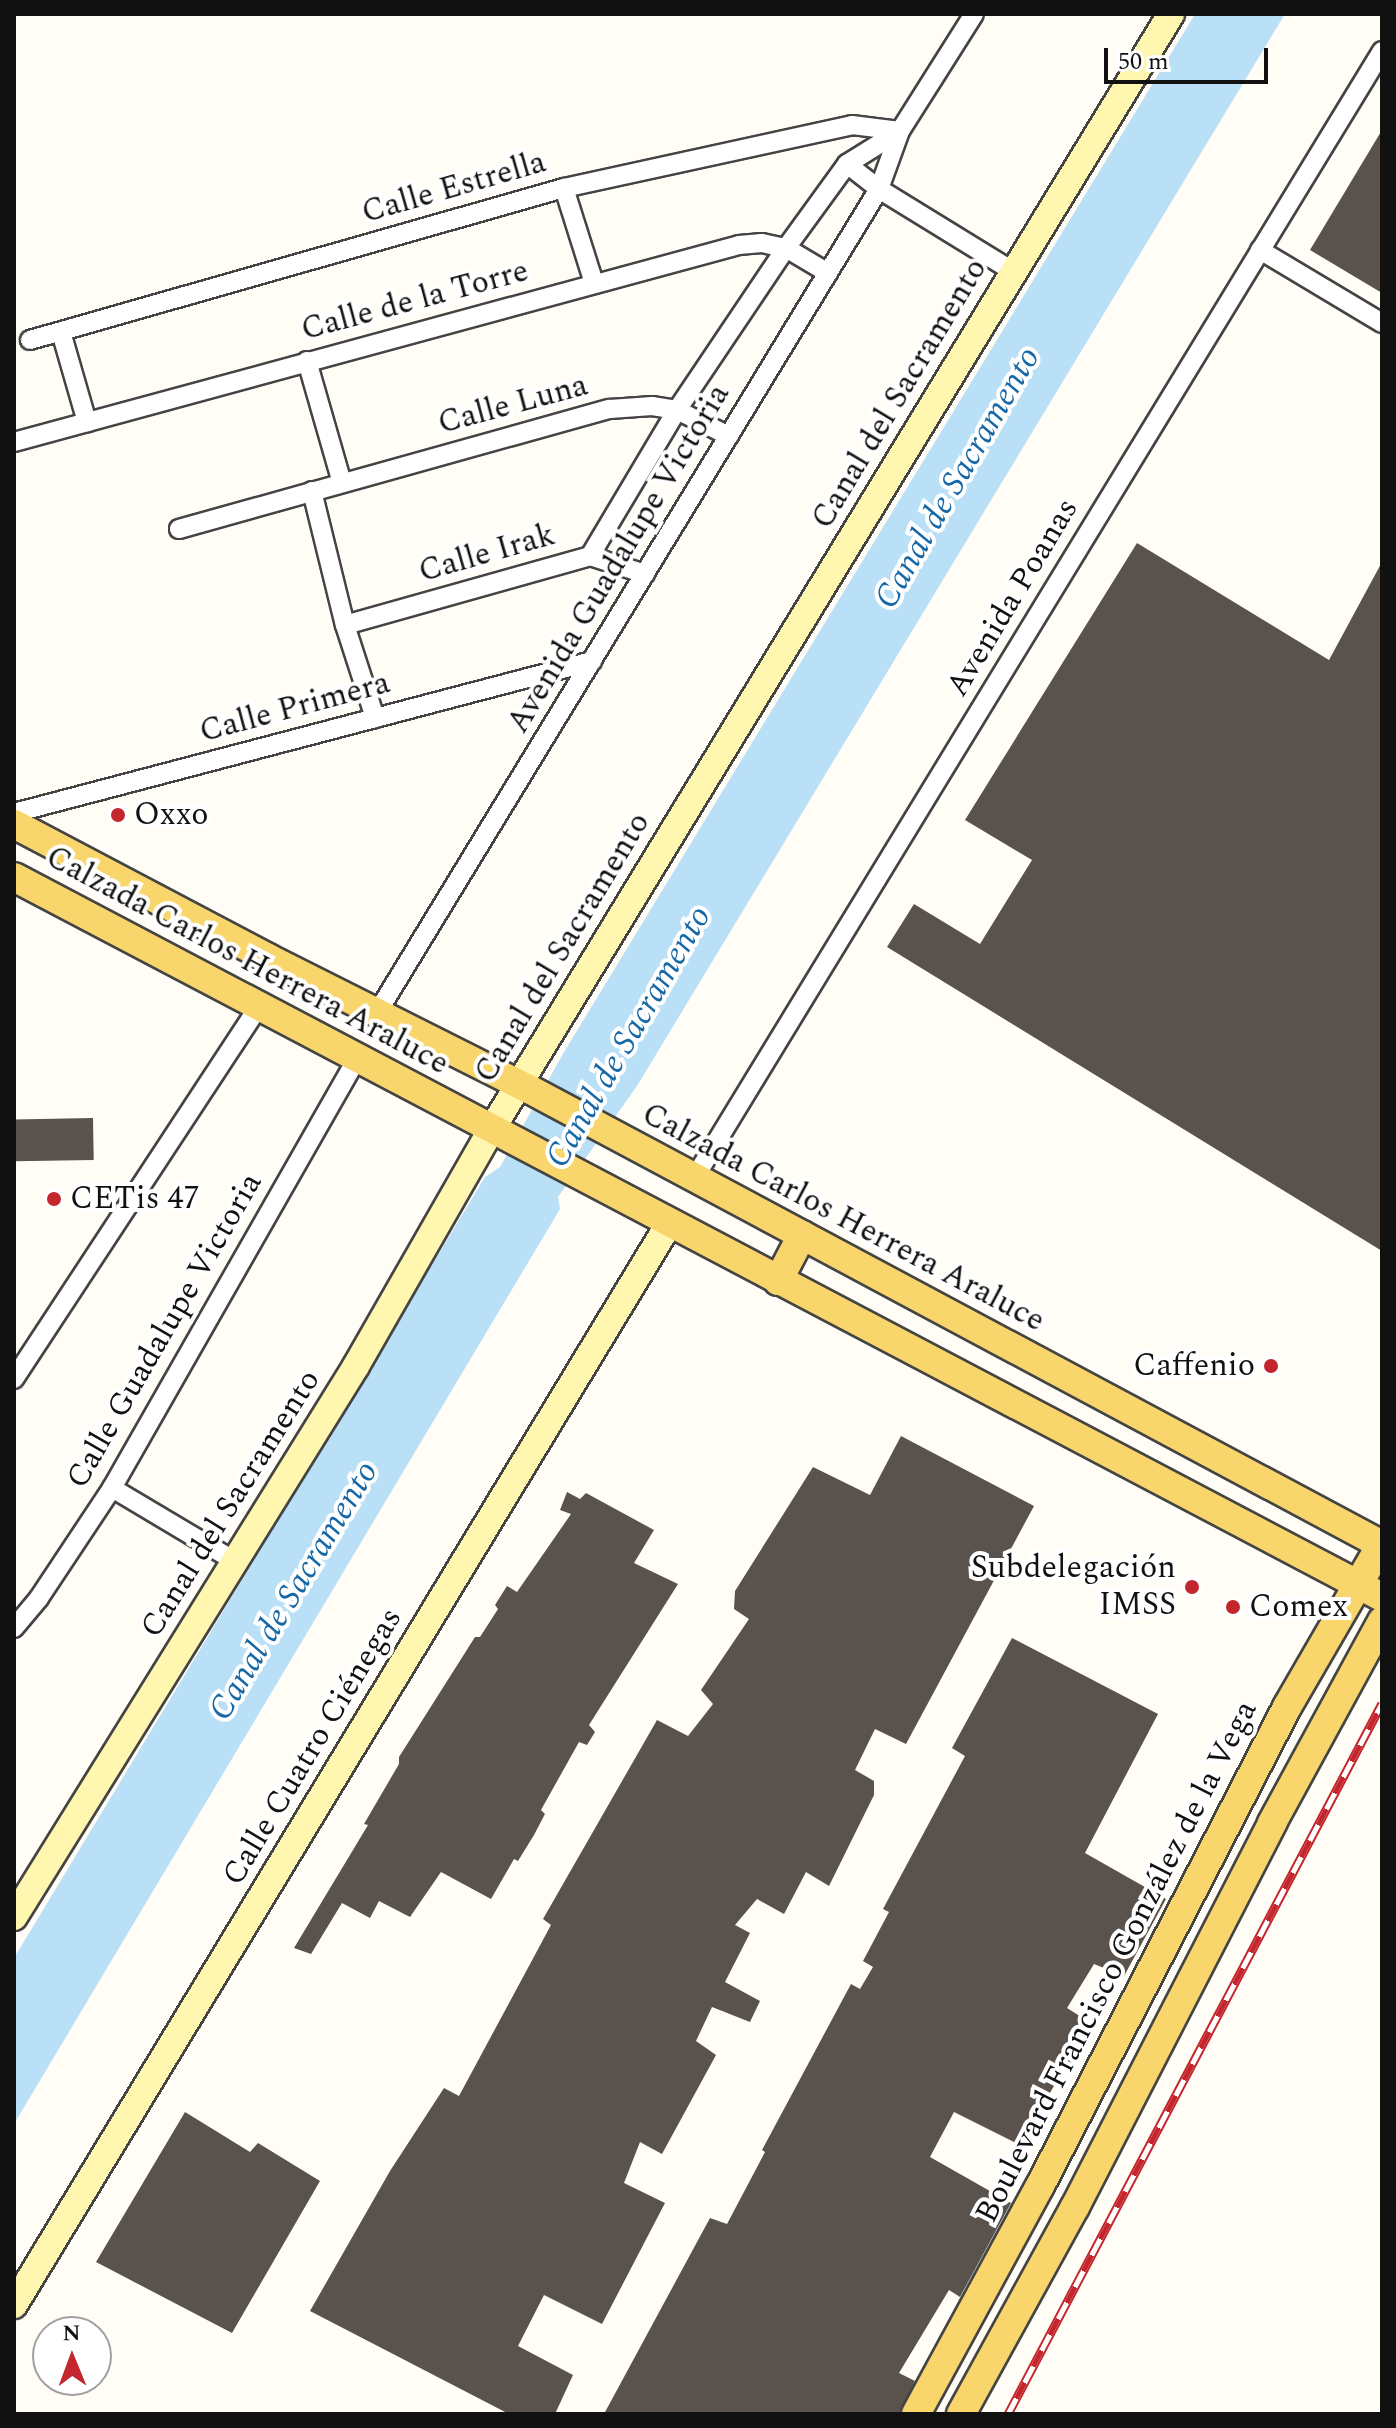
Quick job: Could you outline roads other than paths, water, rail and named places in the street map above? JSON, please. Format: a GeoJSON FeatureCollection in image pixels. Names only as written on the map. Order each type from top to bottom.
{"type":"FeatureCollection","features":[{"type":"Feature","properties":{"kind":"main road","name":"Calzada Carlos Herrera Araluce"},"geometry":{"type":"LineString","coordinates":[[14,824],[525,1087],[1382,1544]]}},
{"type":"Feature","properties":{"kind":"main road","name":"Calzada Carlos Herrera Araluce"},"geometry":{"type":"LineString","coordinates":[[14,877],[1371,1591]]}},
{"type":"Feature","properties":{"kind":"main road"},"geometry":{"type":"LineString","coordinates":[[778,1281],[802,1235]]}},
{"type":"Feature","properties":{"kind":"main road","name":"Boulevard Francisco González de la Vega"},"geometry":{"type":"LineString","coordinates":[[916,2414],[1040,2186],[1287,1707],[1371,1591],[1382,1544]]}},
{"type":"Feature","properties":{"kind":"main road"},"geometry":{"type":"LineString","coordinates":[[961,2414],[1075,2207],[1201,1961],[1382,1621]]}},
{"type":"Feature","properties":{"kind":"main road"},"geometry":{"type":"LineString","coordinates":[[1166,1942],[1201,1961]]}},
{"type":"Feature","properties":{"kind":"main road"},"geometry":{"type":"LineString","coordinates":[[1040,2186],[1075,2207]]}},
{"type":"Feature","properties":{"kind":"street","name":"Avenida Guadalupe Victoria"},"geometry":{"type":"LineString","coordinates":[[377,1013],[879,189],[900,131],[974,14]]}},
{"type":"Feature","properties":{"kind":"street","name":"Canal del Sacramento"},"geometry":{"type":"LineString","coordinates":[[14,1917],[356,1366],[1171,14]]}},
{"type":"Feature","properties":{"kind":"street","name":"Avenida Poanas"},"geometry":{"type":"LineString","coordinates":[[695,1177],[1382,51]]}},
{"type":"Feature","properties":{"kind":"street","name":"Calle Estrella"},"geometry":{"type":"LineString","coordinates":[[30,340],[564,188],[852,125],[900,131]]}},
{"type":"Feature","properties":{"kind":"street","name":"Avenida Guadalupe Victoria"},"geometry":{"type":"LineString","coordinates":[[590,556],[677,410],[786,248],[847,164],[900,131]]}},
{"type":"Feature","properties":{"kind":"street"},"geometry":{"type":"LineString","coordinates":[[847,164],[879,189],[1014,272]]}},
{"type":"Feature","properties":{"kind":"street"},"geometry":{"type":"LineString","coordinates":[[564,188],[594,283]]}},
{"type":"Feature","properties":{"kind":"street","name":"Calle de la Torre"},"geometry":{"type":"LineString","coordinates":[[14,442],[739,245],[762,243],[786,248],[828,273]]}},
{"type":"Feature","properties":{"kind":"street"},"geometry":{"type":"LineString","coordinates":[[1260,250],[1382,323]]}},
{"type":"Feature","properties":{"kind":"street"},"geometry":{"type":"LineString","coordinates":[[61,332],[87,422]]}},
{"type":"Feature","properties":{"kind":"street"},"geometry":{"type":"LineString","coordinates":[[307,361],[342,483]]}},
{"type":"Feature","properties":{"kind":"street","name":"Calle Luna"},"geometry":{"type":"LineString","coordinates":[[179,529],[610,409],[652,406],[677,410],[729,436]]}},
{"type":"Feature","properties":{"kind":"street"},"geometry":{"type":"LineString","coordinates":[[312,491],[345,625],[375,718]]}},
{"type":"Feature","properties":{"kind":"street","name":"Calle Irak"},"geometry":{"type":"LineString","coordinates":[[345,625],[590,556],[645,574]]}},
{"type":"Feature","properties":{"kind":"street","name":"Calle Primera"},"geometry":{"type":"LineString","coordinates":[[14,813],[592,661]]}},
{"type":"Feature","properties":{"kind":"street"},"geometry":{"type":"LineString","coordinates":[[14,1379],[259,1006]]}},
{"type":"Feature","properties":{"kind":"street","name":"Calle Guadalupe Victoria"},"geometry":{"type":"LineString","coordinates":[[14,1628],[39,1598],[112,1488],[358,1057]]}},
{"type":"Feature","properties":{"kind":"street","name":"Calle Cuatro Ciénegas"},"geometry":{"type":"LineString","coordinates":[[14,2305],[669,1224]]}},
{"type":"Feature","properties":{"kind":"street"},"geometry":{"type":"LineString","coordinates":[[112,1488],[236,1562]]}},
{"type":"Feature","properties":{"kind":"water","name":"Canal de Sacramento"},"geometry":{"type":"Polygon","coordinates":[[[1195,14],[1285,14],[637,1086],[558,1197],[560,1209],[14,2124],[14,1958],[485,1177],[500,1167],[564,1052],[1195,14]]]}},
{"type":"Feature","properties":{"kind":"railway"},"geometry":{"type":"LineString","coordinates":[[1008,2414],[1382,1703]]}},
{"type":"Feature","properties":{"kind":"place","name":"Oxxo"},"geometry":{"type":"Point","coordinates":[118,815]}},
{"type":"Feature","properties":{"kind":"place","name":"CETis 47"},"geometry":{"type":"Point","coordinates":[54,1199]}},
{"type":"Feature","properties":{"kind":"place","name":"Caffenio"},"geometry":{"type":"Point","coordinates":[1271,1366]}},
{"type":"Feature","properties":{"kind":"place","name":"Subdelegación IMSS"},"geometry":{"type":"Point","coordinates":[1192,1587]}},
{"type":"Feature","properties":{"kind":"place","name":"Comex"},"geometry":{"type":"Point","coordinates":[1233,1607]}}]}
